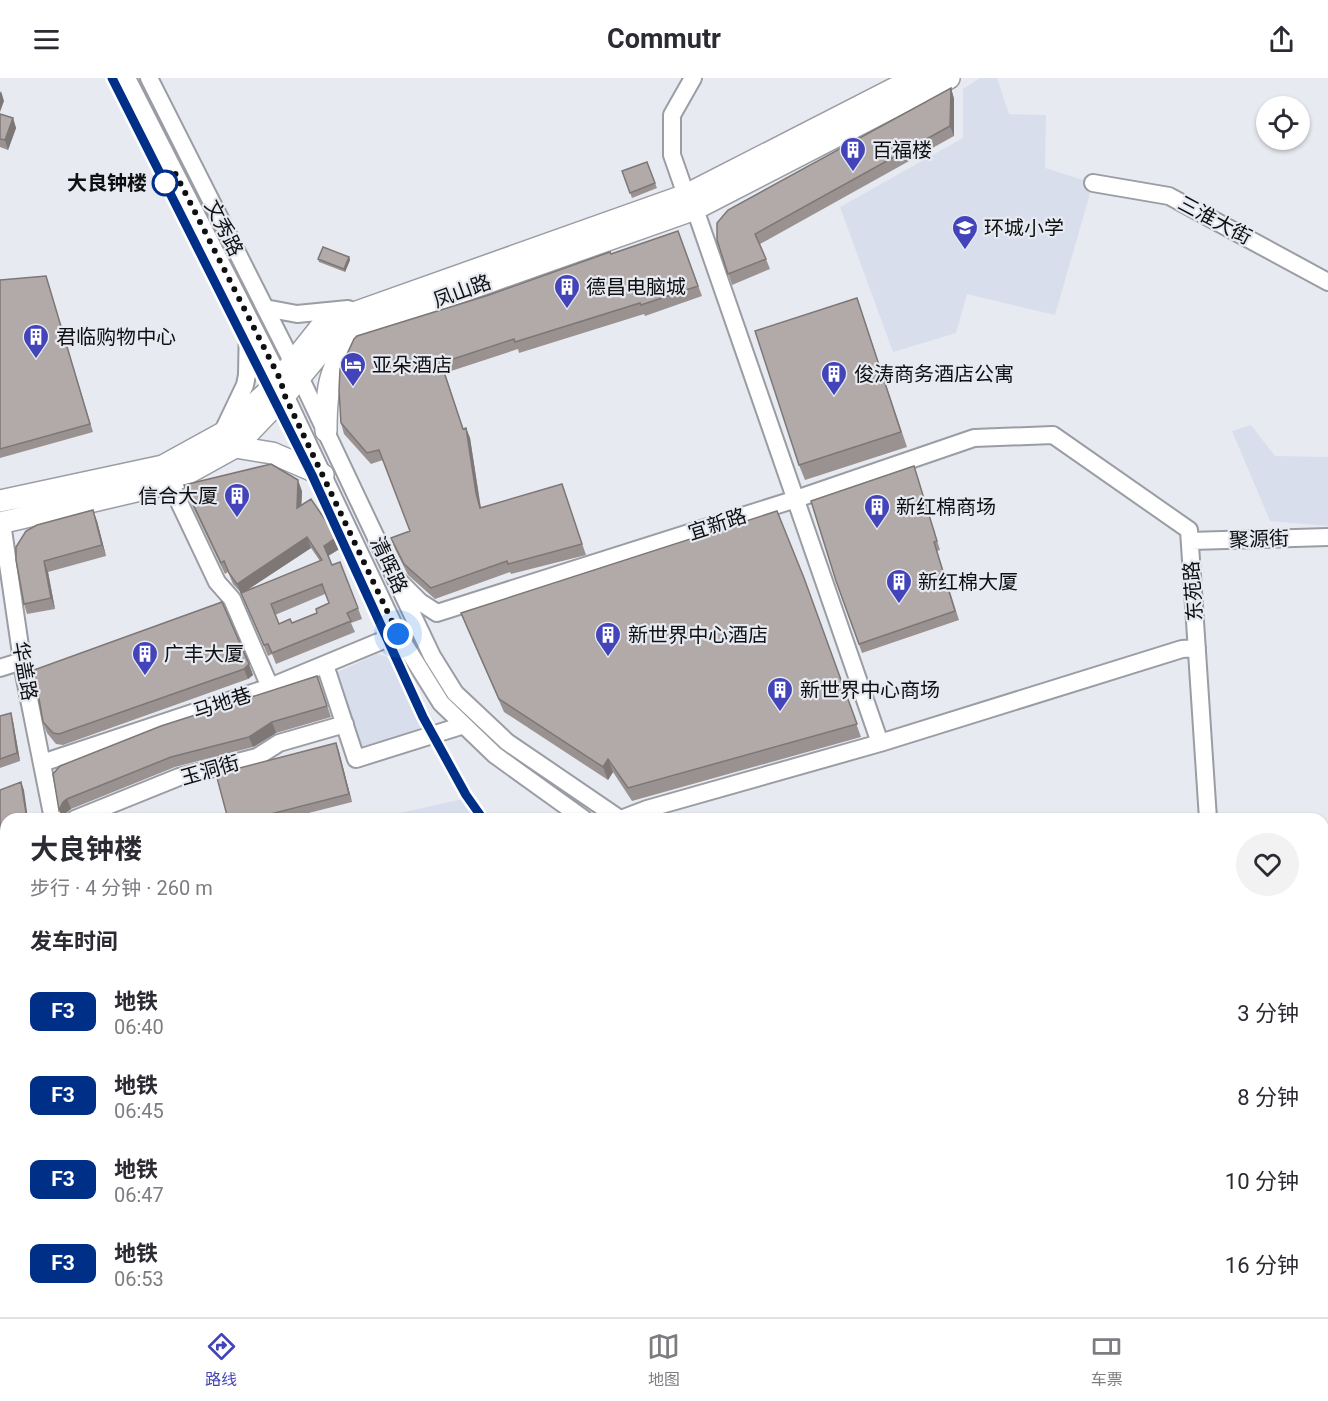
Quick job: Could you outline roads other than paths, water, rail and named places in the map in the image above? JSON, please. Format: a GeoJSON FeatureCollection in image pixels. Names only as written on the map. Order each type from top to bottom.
{"type":"FeatureCollection","features":[{"type":"Feature","properties":{"kind":"main road","name":"凤山路"},"geometry":{"type":"LineString","coordinates":[[289,379],[324,324],[690,202],[915,78]]}},
{"type":"Feature","properties":{"kind":"main road","name":"凤山路"},"geometry":{"type":"LineString","coordinates":[[1,523],[170,483],[229,440],[333,337],[690,202],[949,78]]}},
{"type":"Feature","properties":{"kind":"main road"},"geometry":{"type":"LineString","coordinates":[[326,431],[326,404],[330,377],[355,329]]}},
{"type":"Feature","properties":{"kind":"main road","name":"凤山路"},"geometry":{"type":"LineString","coordinates":[[0,501],[163,466],[229,440]]}},
{"type":"Feature","properties":{"kind":"main road"},"geometry":{"type":"LineString","coordinates":[[229,440],[272,453],[323,475]]}},
{"type":"Feature","properties":{"kind":"street","name":"文秀路"},"geometry":{"type":"LineString","coordinates":[[127,78],[249,318],[289,379]]}},
{"type":"Feature","properties":{"kind":"street","name":"文秀路"},"geometry":{"type":"LineString","coordinates":[[148,78],[265,308],[289,379]]}},
{"type":"Feature","properties":{"kind":"street"},"geometry":{"type":"LineString","coordinates":[[693,78],[672,115],[672,155],[796,499],[880,743]]}},
{"type":"Feature","properties":{"kind":"street","name":"三淮大街"},"geometry":{"type":"LineString","coordinates":[[1093,183],[1169,196],[1328,282]]}},
{"type":"Feature","properties":{"kind":"street"},"geometry":{"type":"LineString","coordinates":[[265,308],[297,314],[373,307]]}},
{"type":"Feature","properties":{"kind":"street"},"geometry":{"type":"LineString","coordinates":[[229,440],[247,375],[249,318]]}},
{"type":"Feature","properties":{"kind":"street","name":"清晖路"},"geometry":{"type":"LineString","coordinates":[[289,379],[326,431],[432,656],[455,693],[507,742],[611,813]]}},
{"type":"Feature","properties":{"kind":"street","name":"清晖路"},"geometry":{"type":"LineString","coordinates":[[289,379],[323,475],[398,634],[441,703],[495,755],[570,813]]}},
{"type":"Feature","properties":{"kind":"street","name":"宜新路"},"geometry":{"type":"LineString","coordinates":[[437,613],[796,499],[974,438],[1053,435]]}},
{"type":"Feature","properties":{"kind":"street","name":"东苑路"},"geometry":{"type":"LineString","coordinates":[[1053,435],[1189,530],[1208,813]]}},
{"type":"Feature","properties":{"kind":"street"},"geometry":{"type":"LineString","coordinates":[[170,483],[270,687]]}},
{"type":"Feature","properties":{"kind":"street","name":"华盖路"},"geometry":{"type":"LineString","coordinates":[[1,523],[52,813]]}},
{"type":"Feature","properties":{"kind":"street","name":"聚源街"},"geometry":{"type":"LineString","coordinates":[[1190,541],[1328,537]]}},
{"type":"Feature","properties":{"kind":"street"},"geometry":{"type":"LineString","coordinates":[[395,577],[420,602],[437,613],[430,621],[427,633],[432,656]]}},
{"type":"Feature","properties":{"kind":"street","name":"马地巷"},"geometry":{"type":"LineString","coordinates":[[42,763],[270,687],[398,634]]}},
{"type":"Feature","properties":{"kind":"street"},"geometry":{"type":"LineString","coordinates":[[636,813],[880,743],[1182,649],[1197,648]]}},
{"type":"Feature","properties":{"kind":"street"},"geometry":{"type":"LineString","coordinates":[[325,664],[356,759],[464,725]]}},
{"type":"Feature","properties":{"kind":"street"},"geometry":{"type":"LineString","coordinates":[[0,668],[27,668]]}},
{"type":"Feature","properties":{"kind":"street","name":"玉洞街"},"geometry":{"type":"LineString","coordinates":[[90,813],[179,777],[257,757],[279,743],[345,724]]}},
{"type":"Feature","properties":{"kind":"metro line","name":"F3"},"geometry":{"type":"LineString","coordinates":[[112,78],[312,475],[423,717],[466,795],[479,813]]}},
{"type":"Feature","properties":{"kind":"place","name":"百福楼"},"geometry":{"type":"Point","coordinates":[853,173]}},
{"type":"Feature","properties":{"kind":"place","name":"大良钟楼"},"geometry":{"type":"Point","coordinates":[165,183]}},
{"type":"Feature","properties":{"kind":"place","name":"环城小学"},"geometry":{"type":"Point","coordinates":[965,251]}},
{"type":"Feature","properties":{"kind":"place","name":"德昌电脑城"},"geometry":{"type":"Point","coordinates":[567,310]}},
{"type":"Feature","properties":{"kind":"place","name":"君临购物中心"},"geometry":{"type":"Point","coordinates":[36,360]}},
{"type":"Feature","properties":{"kind":"place","name":"亚朵酒店"},"geometry":{"type":"Point","coordinates":[353,388]}},
{"type":"Feature","properties":{"kind":"place","name":"俊涛商务酒店公寓"},"geometry":{"type":"Point","coordinates":[834,397]}},
{"type":"Feature","properties":{"kind":"place","name":"信合大厦"},"geometry":{"type":"Point","coordinates":[237,519]}},
{"type":"Feature","properties":{"kind":"place","name":"新红棉商场"},"geometry":{"type":"Point","coordinates":[877,530]}},
{"type":"Feature","properties":{"kind":"place","name":"新红棉大厦"},"geometry":{"type":"Point","coordinates":[899,605]}},
{"type":"Feature","properties":{"kind":"place","name":"新世界中心酒店"},"geometry":{"type":"Point","coordinates":[608,658]}},
{"type":"Feature","properties":{"kind":"place","name":"广丰大厦"},"geometry":{"type":"Point","coordinates":[145,677]}},
{"type":"Feature","properties":{"kind":"place","name":"新世界中心商场"},"geometry":{"type":"Point","coordinates":[780,713]}}]}
